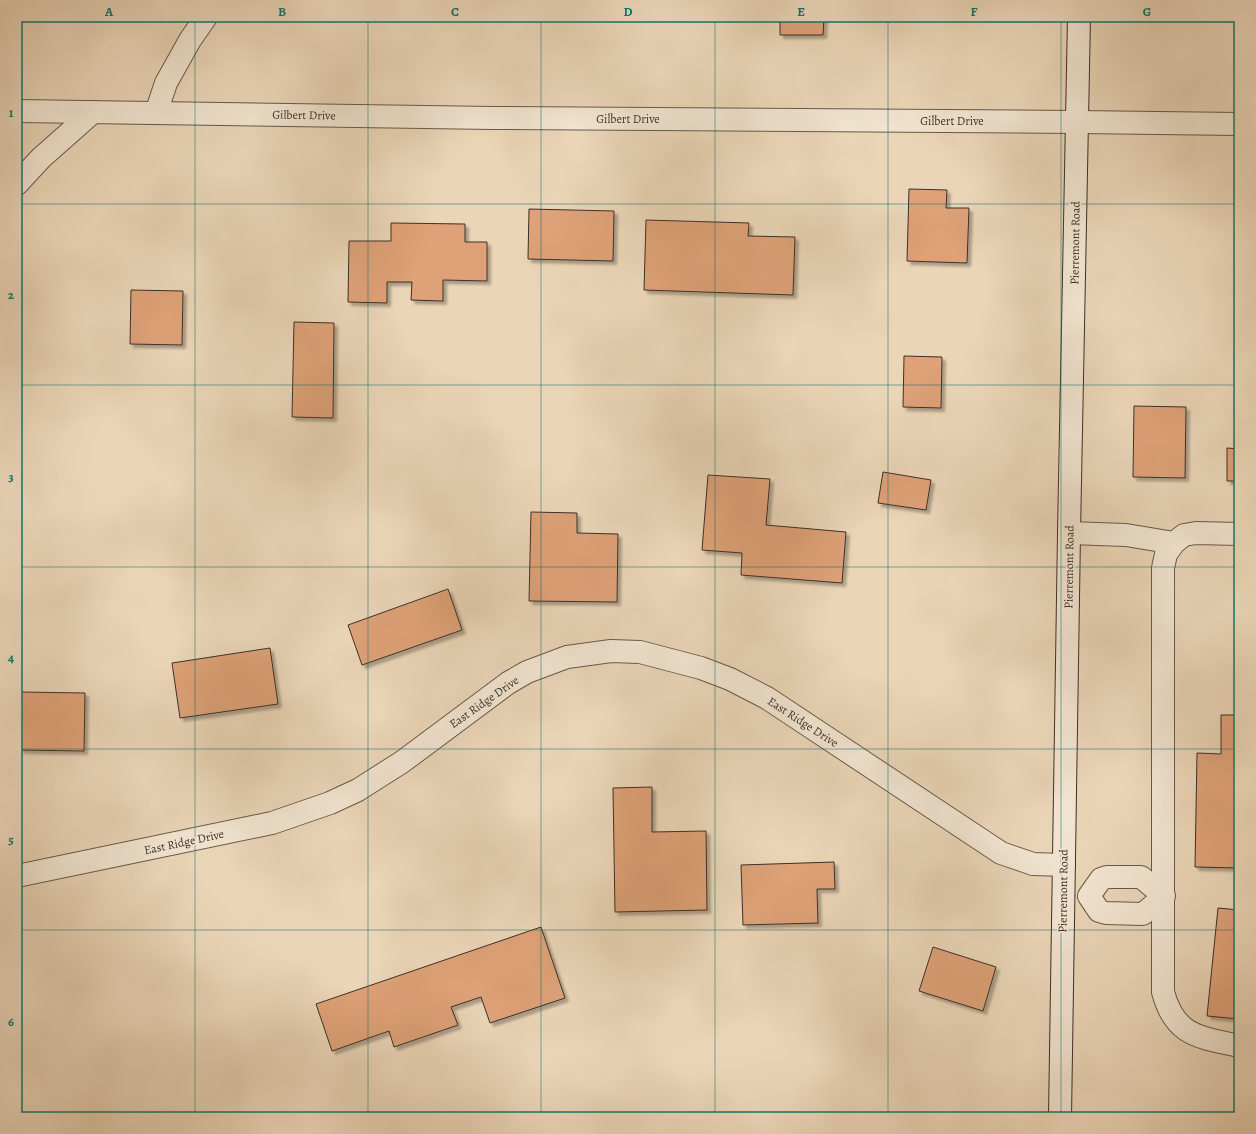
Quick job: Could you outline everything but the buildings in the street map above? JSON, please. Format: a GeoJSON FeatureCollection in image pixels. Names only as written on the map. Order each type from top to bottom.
{"type":"FeatureCollection","features":[{"type":"Feature","properties":{"kind":"street"},"geometry":{"type":"LineString","coordinates":[[156,113],[166,83],[190,40],[206,17]]}},
{"type":"Feature","properties":{"kind":"street","name":"Pierremont Road"},"geometry":{"type":"LineString","coordinates":[[1060,1107],[1079,17]]}},
{"type":"Feature","properties":{"kind":"street","name":"Gilbert Drive"},"geometry":{"type":"LineString","coordinates":[[17,111],[500,118],[1239,124]]}},
{"type":"Feature","properties":{"kind":"street"},"geometry":{"type":"LineString","coordinates":[[17,184],[41,158],[93,112]]}},
{"type":"Feature","properties":{"kind":"street"},"geometry":{"type":"LineString","coordinates":[[1069,533],[1126,534],[1174,543]]}},
{"type":"Feature","properties":{"kind":"street"},"geometry":{"type":"LineString","coordinates":[[1239,534],[1196,533],[1184,535],[1174,543],[1166,554],[1163,568],[1163,992],[1166,1003],[1172,1015],[1180,1025],[1190,1033],[1239,1046]]}},
{"type":"Feature","properties":{"kind":"street","name":"East Ridge Drive"},"geometry":{"type":"LineString","coordinates":[[17,876],[272,823],[330,803],[358,790],[402,762],[508,683],[527,672],[567,657],[611,651],[640,652],[701,668],[730,679],[767,698],[1001,853],[1034,864],[1064,865]]}},
{"type":"Feature","properties":{"kind":"street"},"geometry":{"type":"LineString","coordinates":[[1089,896],[1101,879],[1107,877],[1141,877],[1164,896]]}},
{"type":"Feature","properties":{"kind":"street"},"geometry":{"type":"LineString","coordinates":[[1063,896],[1089,896]]}},
{"type":"Feature","properties":{"kind":"street"},"geometry":{"type":"LineString","coordinates":[[1089,896],[1099,911],[1106,913],[1143,914],[1164,896]]}}]}
